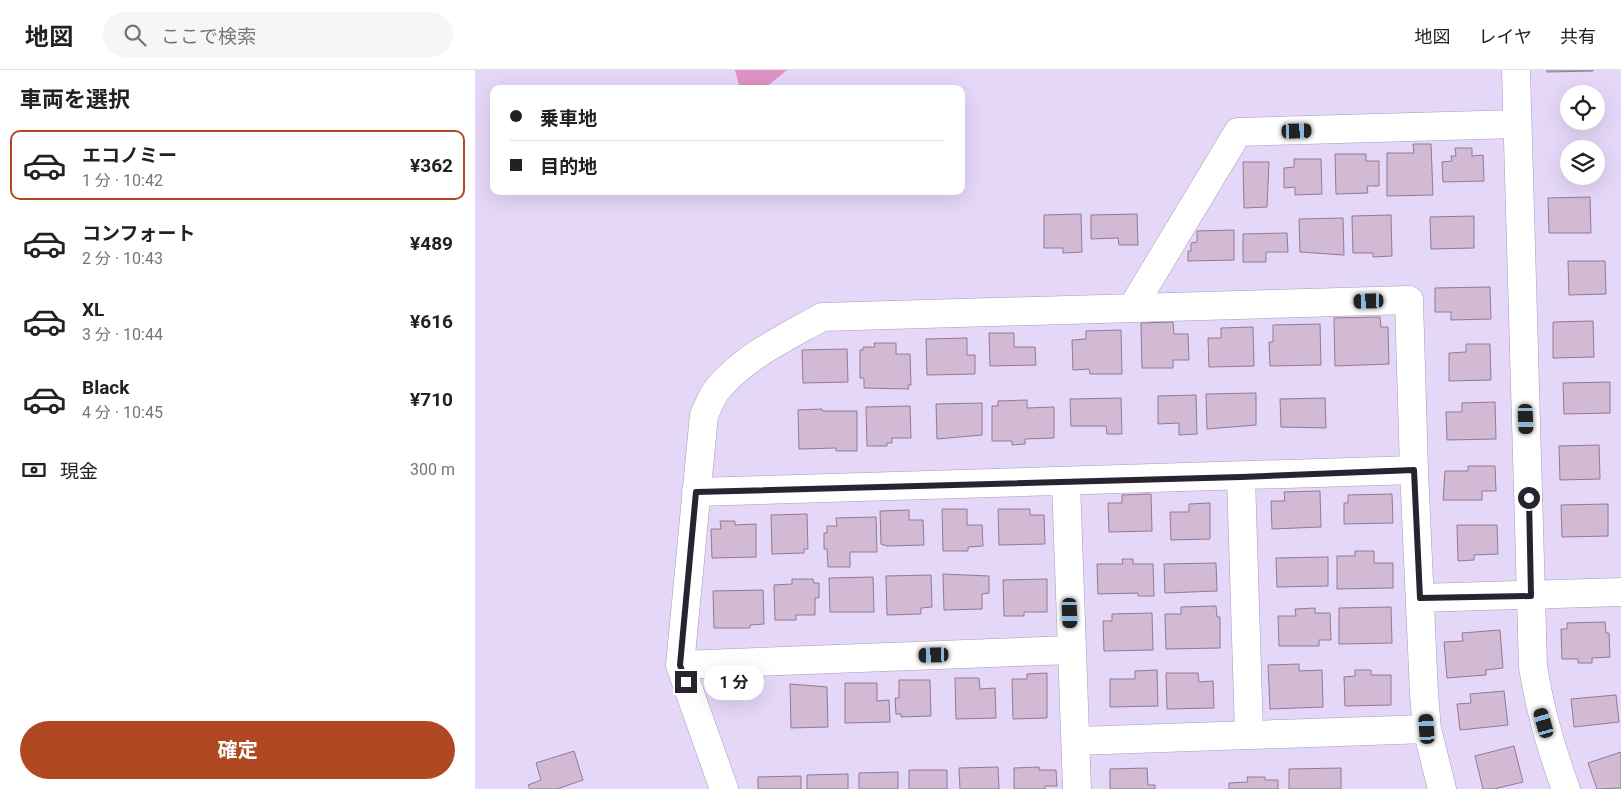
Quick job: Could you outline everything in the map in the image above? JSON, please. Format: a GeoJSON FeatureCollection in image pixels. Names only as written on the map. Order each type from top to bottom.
{"type":"FeatureCollection","features":[{"type":"Feature","properties":{"kind":"street"},"geometry":{"type":"LineString","coordinates":[[1516,70],[1533,668],[1552,751],[1566,789]]}},
{"type":"Feature","properties":{"kind":"street"},"geometry":{"type":"LineString","coordinates":[[1132,308],[1238,132],[1517,124]]}},
{"type":"Feature","properties":{"kind":"street"},"geometry":{"type":"LineString","coordinates":[[724,789],[680,665],[704,416],[715,392],[733,372],[759,353],[822,317],[1409,300],[1414,470],[1427,729],[1442,789]]}},
{"type":"Feature","properties":{"kind":"street"},"geometry":{"type":"LineString","coordinates":[[696,492],[1241,477],[1414,470]]}},
{"type":"Feature","properties":{"kind":"street"},"geometry":{"type":"LineString","coordinates":[[1241,477],[1249,733]]}},
{"type":"Feature","properties":{"kind":"street"},"geometry":{"type":"LineString","coordinates":[[1066,482],[1071,650],[1077,741],[1077,789]]}},
{"type":"Feature","properties":{"kind":"street"},"geometry":{"type":"LineString","coordinates":[[1420,598],[1621,592]]}},
{"type":"Feature","properties":{"kind":"street"},"geometry":{"type":"LineString","coordinates":[[680,665],[1071,650]]}},
{"type":"Feature","properties":{"kind":"street"},"geometry":{"type":"LineString","coordinates":[[1077,741],[1249,733],[1427,729]]}},
{"type":"Feature","properties":{"kind":"shaded area"},"geometry":{"type":"Polygon","coordinates":[[[735,70],[787,70],[769,85],[739,85],[735,70]]]}},
{"type":"Feature","properties":{"kind":"building"},"geometry":{"type":"Polygon","coordinates":[[[1547,70],[1593,70],[1593,71],[1547,72],[1547,70]]]}},
{"type":"Feature","properties":{"kind":"building"},"geometry":{"type":"Polygon","coordinates":[[[1413,144],[1431,144],[1433,195],[1387,196],[1387,153],[1414,153],[1413,144]]]}},
{"type":"Feature","properties":{"kind":"building"},"geometry":{"type":"Polygon","coordinates":[[[1455,148],[1472,148],[1472,156],[1483,155],[1484,181],[1443,182],[1442,162],[1452,161],[1451,156],[1456,156],[1455,148]]]}},
{"type":"Feature","properties":{"kind":"building"},"geometry":{"type":"Polygon","coordinates":[[[1335,154],[1366,154],[1366,161],[1379,161],[1379,186],[1367,186],[1368,193],[1336,194],[1335,154]]]}},
{"type":"Feature","properties":{"kind":"building"},"geometry":{"type":"Polygon","coordinates":[[[1294,159],[1321,159],[1322,194],[1295,195],[1295,187],[1284,188],[1284,168],[1294,167],[1294,159]]]}},
{"type":"Feature","properties":{"kind":"building"},"geometry":{"type":"Polygon","coordinates":[[[1243,162],[1269,162],[1267,207],[1244,208],[1243,162]]]}},
{"type":"Feature","properties":{"kind":"building"},"geometry":{"type":"Polygon","coordinates":[[[1590,197],[1591,233],[1549,233],[1548,198],[1590,197]]]}},
{"type":"Feature","properties":{"kind":"building"},"geometry":{"type":"Polygon","coordinates":[[[1081,214],[1082,252],[1063,253],[1063,248],[1044,248],[1044,215],[1081,214]]]}},
{"type":"Feature","properties":{"kind":"building"},"geometry":{"type":"Polygon","coordinates":[[[1137,214],[1138,245],[1119,245],[1118,238],[1091,239],[1091,215],[1137,214]]]}},
{"type":"Feature","properties":{"kind":"building"},"geometry":{"type":"Polygon","coordinates":[[[1391,215],[1392,256],[1373,257],[1373,253],[1353,253],[1352,216],[1391,215]]]}},
{"type":"Feature","properties":{"kind":"building"},"geometry":{"type":"Polygon","coordinates":[[[1474,216],[1474,248],[1431,249],[1430,217],[1474,216]]]}},
{"type":"Feature","properties":{"kind":"building"},"geometry":{"type":"Polygon","coordinates":[[[1343,218],[1344,255],[1300,252],[1299,219],[1343,218]]]}},
{"type":"Feature","properties":{"kind":"building"},"geometry":{"type":"Polygon","coordinates":[[[1234,230],[1234,260],[1188,261],[1188,251],[1191,251],[1191,243],[1197,242],[1197,231],[1234,230]]]}},
{"type":"Feature","properties":{"kind":"building"},"geometry":{"type":"Polygon","coordinates":[[[1287,233],[1288,252],[1266,252],[1266,262],[1243,262],[1243,234],[1287,233]]]}},
{"type":"Feature","properties":{"kind":"building"},"geometry":{"type":"Polygon","coordinates":[[[1568,261],[1605,261],[1606,294],[1569,295],[1568,261]]]}},
{"type":"Feature","properties":{"kind":"building"},"geometry":{"type":"Polygon","coordinates":[[[1490,287],[1491,319],[1451,320],[1451,312],[1435,312],[1435,288],[1490,287]]]}},
{"type":"Feature","properties":{"kind":"building"},"geometry":{"type":"Polygon","coordinates":[[[1380,317],[1381,327],[1388,327],[1389,364],[1335,366],[1334,318],[1380,317]]]}},
{"type":"Feature","properties":{"kind":"building"},"geometry":{"type":"Polygon","coordinates":[[[1593,321],[1594,357],[1553,358],[1553,322],[1593,321]]]}},
{"type":"Feature","properties":{"kind":"building"},"geometry":{"type":"Polygon","coordinates":[[[1173,322],[1174,334],[1188,334],[1189,360],[1173,360],[1173,368],[1142,368],[1141,323],[1173,322]]]}},
{"type":"Feature","properties":{"kind":"building"},"geometry":{"type":"Polygon","coordinates":[[[1320,324],[1321,365],[1270,366],[1269,342],[1273,342],[1273,325],[1320,324]]]}},
{"type":"Feature","properties":{"kind":"building"},"geometry":{"type":"Polygon","coordinates":[[[1253,327],[1254,366],[1209,367],[1208,338],[1221,338],[1221,328],[1253,327]]]}},
{"type":"Feature","properties":{"kind":"building"},"geometry":{"type":"Polygon","coordinates":[[[1121,330],[1122,374],[1090,374],[1089,369],[1073,370],[1072,340],[1086,339],[1086,331],[1121,330]]]}},
{"type":"Feature","properties":{"kind":"building"},"geometry":{"type":"Polygon","coordinates":[[[989,333],[1014,333],[1014,347],[1035,347],[1036,365],[990,366],[989,333]]]}},
{"type":"Feature","properties":{"kind":"building"},"geometry":{"type":"Polygon","coordinates":[[[967,338],[967,355],[975,355],[975,374],[927,375],[926,339],[967,338]]]}},
{"type":"Feature","properties":{"kind":"building"},"geometry":{"type":"Polygon","coordinates":[[[874,343],[896,343],[896,354],[910,354],[911,385],[908,385],[909,389],[864,388],[864,378],[860,378],[860,350],[863,350],[863,347],[875,347],[874,343]]]}},
{"type":"Feature","properties":{"kind":"building"},"geometry":{"type":"Polygon","coordinates":[[[1466,344],[1490,344],[1491,380],[1449,381],[1449,353],[1466,352],[1466,344]]]}},
{"type":"Feature","properties":{"kind":"building"},"geometry":{"type":"Polygon","coordinates":[[[847,349],[848,382],[803,383],[802,350],[847,349]]]}},
{"type":"Feature","properties":{"kind":"building"},"geometry":{"type":"Polygon","coordinates":[[[1610,382],[1610,413],[1564,414],[1563,383],[1610,382]]]}},
{"type":"Feature","properties":{"kind":"building"},"geometry":{"type":"Polygon","coordinates":[[[1256,393],[1256,425],[1207,429],[1206,394],[1256,393]]]}},
{"type":"Feature","properties":{"kind":"building"},"geometry":{"type":"Polygon","coordinates":[[[1196,395],[1197,434],[1179,435],[1179,423],[1158,424],[1158,396],[1196,395]]]}},
{"type":"Feature","properties":{"kind":"building"},"geometry":{"type":"Polygon","coordinates":[[[1121,398],[1122,434],[1107,434],[1106,426],[1071,426],[1070,399],[1121,398]]]}},
{"type":"Feature","properties":{"kind":"building"},"geometry":{"type":"Polygon","coordinates":[[[1325,398],[1326,428],[1281,427],[1280,399],[1325,398]]]}},
{"type":"Feature","properties":{"kind":"building"},"geometry":{"type":"Polygon","coordinates":[[[1027,400],[1027,408],[1054,407],[1054,438],[1025,439],[1025,444],[1012,445],[1012,441],[992,441],[992,406],[998,406],[998,401],[1027,400]]]}},
{"type":"Feature","properties":{"kind":"building"},"geometry":{"type":"Polygon","coordinates":[[[1495,402],[1496,439],[1447,440],[1446,412],[1462,412],[1462,403],[1495,402]]]}},
{"type":"Feature","properties":{"kind":"building"},"geometry":{"type":"Polygon","coordinates":[[[982,403],[982,435],[937,439],[936,404],[982,403]]]}},
{"type":"Feature","properties":{"kind":"building"},"geometry":{"type":"Polygon","coordinates":[[[910,406],[911,438],[892,438],[892,443],[887,443],[887,446],[867,446],[866,407],[910,406]]]}},
{"type":"Feature","properties":{"kind":"building"},"geometry":{"type":"Polygon","coordinates":[[[822,409],[822,411],[857,411],[857,451],[836,451],[836,448],[799,449],[798,410],[822,409]]]}},
{"type":"Feature","properties":{"kind":"building"},"geometry":{"type":"Polygon","coordinates":[[[1599,445],[1600,479],[1560,480],[1559,446],[1599,445]]]}},
{"type":"Feature","properties":{"kind":"building"},"geometry":{"type":"Polygon","coordinates":[[[1468,466],[1495,466],[1496,491],[1482,491],[1482,500],[1443,500],[1445,471],[1468,471],[1468,466]]]}},
{"type":"Feature","properties":{"kind":"building"},"geometry":{"type":"Polygon","coordinates":[[[1320,491],[1321,527],[1272,529],[1271,501],[1285,501],[1284,492],[1320,491]]]}},
{"type":"Feature","properties":{"kind":"building"},"geometry":{"type":"Polygon","coordinates":[[[1151,494],[1152,531],[1109,532],[1108,503],[1122,503],[1122,495],[1151,494]]]}},
{"type":"Feature","properties":{"kind":"building"},"geometry":{"type":"Polygon","coordinates":[[[1392,494],[1393,523],[1344,524],[1344,503],[1348,503],[1348,495],[1392,494]]]}},
{"type":"Feature","properties":{"kind":"building"},"geometry":{"type":"Polygon","coordinates":[[[1210,503],[1210,539],[1171,540],[1170,512],[1189,512],[1189,504],[1210,503]]]}},
{"type":"Feature","properties":{"kind":"building"},"geometry":{"type":"Polygon","coordinates":[[[1608,504],[1608,536],[1562,537],[1561,505],[1608,504]]]}},
{"type":"Feature","properties":{"kind":"building"},"geometry":{"type":"Polygon","coordinates":[[[942,509],[967,509],[967,525],[982,525],[983,546],[968,547],[968,551],[943,551],[942,509]]]}},
{"type":"Feature","properties":{"kind":"building"},"geometry":{"type":"Polygon","coordinates":[[[998,509],[1030,509],[1030,515],[1044,515],[1045,544],[999,545],[998,509]]]}},
{"type":"Feature","properties":{"kind":"building"},"geometry":{"type":"Polygon","coordinates":[[[909,510],[909,520],[923,520],[924,545],[887,546],[881,544],[880,511],[909,510]]]}},
{"type":"Feature","properties":{"kind":"building"},"geometry":{"type":"Polygon","coordinates":[[[807,514],[808,549],[804,549],[804,553],[772,554],[771,515],[807,514]]]}},
{"type":"Feature","properties":{"kind":"building"},"geometry":{"type":"Polygon","coordinates":[[[876,517],[877,552],[850,552],[850,567],[828,567],[827,549],[824,549],[824,533],[827,533],[827,526],[837,526],[836,518],[876,517]]]}},
{"type":"Feature","properties":{"kind":"building"},"geometry":{"type":"Polygon","coordinates":[[[720,521],[735,521],[735,525],[756,524],[756,557],[712,558],[711,529],[721,529],[720,521]]]}},
{"type":"Feature","properties":{"kind":"building"},"geometry":{"type":"Polygon","coordinates":[[[1457,525],[1497,525],[1498,554],[1474,555],[1474,560],[1458,561],[1457,525]]]}},
{"type":"Feature","properties":{"kind":"building"},"geometry":{"type":"Polygon","coordinates":[[[1355,551],[1374,551],[1374,563],[1393,563],[1393,588],[1337,589],[1337,556],[1355,556],[1355,551]]]}},
{"type":"Feature","properties":{"kind":"building"},"geometry":{"type":"Polygon","coordinates":[[[1328,557],[1328,586],[1277,587],[1276,558],[1328,557]]]}},
{"type":"Feature","properties":{"kind":"building"},"geometry":{"type":"Polygon","coordinates":[[[1122,559],[1133,559],[1133,564],[1153,564],[1154,596],[1138,596],[1138,593],[1098,594],[1097,564],[1123,564],[1122,559]]]}},
{"type":"Feature","properties":{"kind":"building"},"geometry":{"type":"Polygon","coordinates":[[[1216,563],[1217,591],[1165,593],[1164,564],[1216,563]]]}},
{"type":"Feature","properties":{"kind":"building"},"geometry":{"type":"Polygon","coordinates":[[[943,574],[989,576],[989,593],[982,594],[982,609],[944,610],[943,574]]]}},
{"type":"Feature","properties":{"kind":"building"},"geometry":{"type":"Polygon","coordinates":[[[931,575],[932,607],[921,608],[921,614],[887,615],[886,576],[931,575]]]}},
{"type":"Feature","properties":{"kind":"building"},"geometry":{"type":"Polygon","coordinates":[[[873,577],[874,612],[830,612],[829,578],[873,577]]]}},
{"type":"Feature","properties":{"kind":"building"},"geometry":{"type":"Polygon","coordinates":[[[792,579],[813,579],[814,583],[819,583],[819,598],[815,598],[815,615],[796,615],[796,620],[775,620],[774,585],[792,584],[792,579]]]}},
{"type":"Feature","properties":{"kind":"building"},"geometry":{"type":"Polygon","coordinates":[[[1047,579],[1047,612],[1024,612],[1024,616],[1004,616],[1003,580],[1047,579]]]}},
{"type":"Feature","properties":{"kind":"building"},"geometry":{"type":"Polygon","coordinates":[[[763,590],[764,624],[750,625],[750,628],[714,628],[713,591],[763,590]]]}},
{"type":"Feature","properties":{"kind":"building"},"geometry":{"type":"Polygon","coordinates":[[[1216,606],[1217,617],[1220,617],[1220,648],[1166,649],[1165,614],[1181,614],[1181,607],[1216,606]]]}},
{"type":"Feature","properties":{"kind":"building"},"geometry":{"type":"Polygon","coordinates":[[[1391,607],[1392,643],[1339,644],[1339,608],[1391,607]]]}},
{"type":"Feature","properties":{"kind":"building"},"geometry":{"type":"Polygon","coordinates":[[[1315,608],[1315,613],[1330,613],[1331,640],[1319,640],[1319,646],[1279,646],[1278,616],[1296,616],[1295,609],[1315,608]]]}},
{"type":"Feature","properties":{"kind":"building"},"geometry":{"type":"Polygon","coordinates":[[[1152,613],[1153,650],[1104,651],[1103,621],[1112,621],[1112,614],[1152,613]]]}},
{"type":"Feature","properties":{"kind":"building"},"geometry":{"type":"Polygon","coordinates":[[[1605,622],[1606,633],[1609,633],[1610,657],[1592,658],[1592,663],[1578,663],[1578,659],[1562,659],[1561,629],[1567,629],[1567,623],[1605,622]]]}},
{"type":"Feature","properties":{"kind":"building"},"geometry":{"type":"Polygon","coordinates":[[[1500,630],[1503,668],[1486,670],[1486,675],[1447,678],[1444,642],[1463,641],[1462,633],[1500,630]]]}},
{"type":"Feature","properties":{"kind":"building"},"geometry":{"type":"Polygon","coordinates":[[[1299,664],[1299,671],[1322,670],[1323,707],[1270,709],[1268,665],[1299,664]]]}},
{"type":"Feature","properties":{"kind":"building"},"geometry":{"type":"Polygon","coordinates":[[[1157,670],[1158,706],[1110,707],[1110,679],[1135,679],[1135,671],[1157,670]]]}},
{"type":"Feature","properties":{"kind":"building"},"geometry":{"type":"Polygon","coordinates":[[[1355,670],[1371,670],[1371,675],[1391,675],[1391,705],[1345,706],[1344,677],[1355,676],[1355,670]]]}},
{"type":"Feature","properties":{"kind":"building"},"geometry":{"type":"Polygon","coordinates":[[[1047,673],[1047,718],[1013,719],[1012,679],[1027,679],[1027,674],[1047,673]]]}},
{"type":"Feature","properties":{"kind":"building"},"geometry":{"type":"Polygon","coordinates":[[[1166,673],[1198,673],[1199,682],[1213,681],[1214,708],[1167,709],[1166,673]]]}},
{"type":"Feature","properties":{"kind":"building"},"geometry":{"type":"Polygon","coordinates":[[[955,678],[979,678],[980,689],[995,688],[996,718],[956,719],[955,678]]]}},
{"type":"Feature","properties":{"kind":"building"},"geometry":{"type":"Polygon","coordinates":[[[899,680],[930,680],[931,716],[901,717],[901,714],[896,714],[895,698],[899,698],[899,680]]]}},
{"type":"Feature","properties":{"kind":"building"},"geometry":{"type":"Polygon","coordinates":[[[845,683],[877,683],[877,701],[889,700],[890,722],[845,723],[845,683]]]}},
{"type":"Feature","properties":{"kind":"building"},"geometry":{"type":"Polygon","coordinates":[[[790,684],[827,687],[828,727],[791,728],[790,684]]]}},
{"type":"Feature","properties":{"kind":"building"},"geometry":{"type":"Polygon","coordinates":[[[1504,691],[1508,725],[1460,730],[1457,704],[1471,703],[1470,694],[1504,691]]]}},
{"type":"Feature","properties":{"kind":"building"},"geometry":{"type":"Polygon","coordinates":[[[1616,695],[1619,722],[1574,727],[1571,699],[1616,695]]]}},
{"type":"Feature","properties":{"kind":"building"},"geometry":{"type":"Polygon","coordinates":[[[1514,746],[1523,782],[1494,789],[1483,789],[1475,756],[1514,746]]]}},
{"type":"Feature","properties":{"kind":"building"},"geometry":{"type":"Polygon","coordinates":[[[574,751],[583,780],[557,789],[530,789],[528,785],[541,780],[536,763],[574,751]]]}},
{"type":"Feature","properties":{"kind":"building"},"geometry":{"type":"Polygon","coordinates":[[[1621,752],[1621,788],[1597,789],[1588,763],[1621,752]]]}},
{"type":"Feature","properties":{"kind":"building"},"geometry":{"type":"Polygon","coordinates":[[[998,767],[999,789],[960,789],[959,768],[998,767]]]}},
{"type":"Feature","properties":{"kind":"building"},"geometry":{"type":"Polygon","coordinates":[[[1039,767],[1039,770],[1056,770],[1057,786],[1045,786],[1045,789],[1014,789],[1014,768],[1039,767]]]}},
{"type":"Feature","properties":{"kind":"building"},"geometry":{"type":"Polygon","coordinates":[[[1147,768],[1148,785],[1155,785],[1155,789],[1110,789],[1110,769],[1147,768]]]}},
{"type":"Feature","properties":{"kind":"building"},"geometry":{"type":"Polygon","coordinates":[[[1341,768],[1341,789],[1289,789],[1289,769],[1341,768]]]}},
{"type":"Feature","properties":{"kind":"building"},"geometry":{"type":"Polygon","coordinates":[[[909,770],[947,770],[947,789],[909,789],[909,770]]]}},
{"type":"Feature","properties":{"kind":"building"},"geometry":{"type":"Polygon","coordinates":[[[898,772],[898,789],[859,789],[859,773],[898,772]]]}},
{"type":"Feature","properties":{"kind":"building"},"geometry":{"type":"Polygon","coordinates":[[[848,774],[848,789],[807,789],[807,775],[848,774]]]}},
{"type":"Feature","properties":{"kind":"building"},"geometry":{"type":"Polygon","coordinates":[[[801,776],[801,789],[758,789],[758,777],[801,776]]]}},
{"type":"Feature","properties":{"kind":"building"},"geometry":{"type":"Polygon","coordinates":[[[1247,777],[1265,777],[1265,780],[1278,780],[1278,789],[1229,789],[1229,783],[1248,782],[1247,777]]]}},
{"type":"Feature","properties":{"kind":"route"},"geometry":{"type":"LineString","coordinates":[[686,682],[680,665],[696,492],[1241,477],[1414,470],[1420,598],[1531,596],[1529,498]]}}]}
